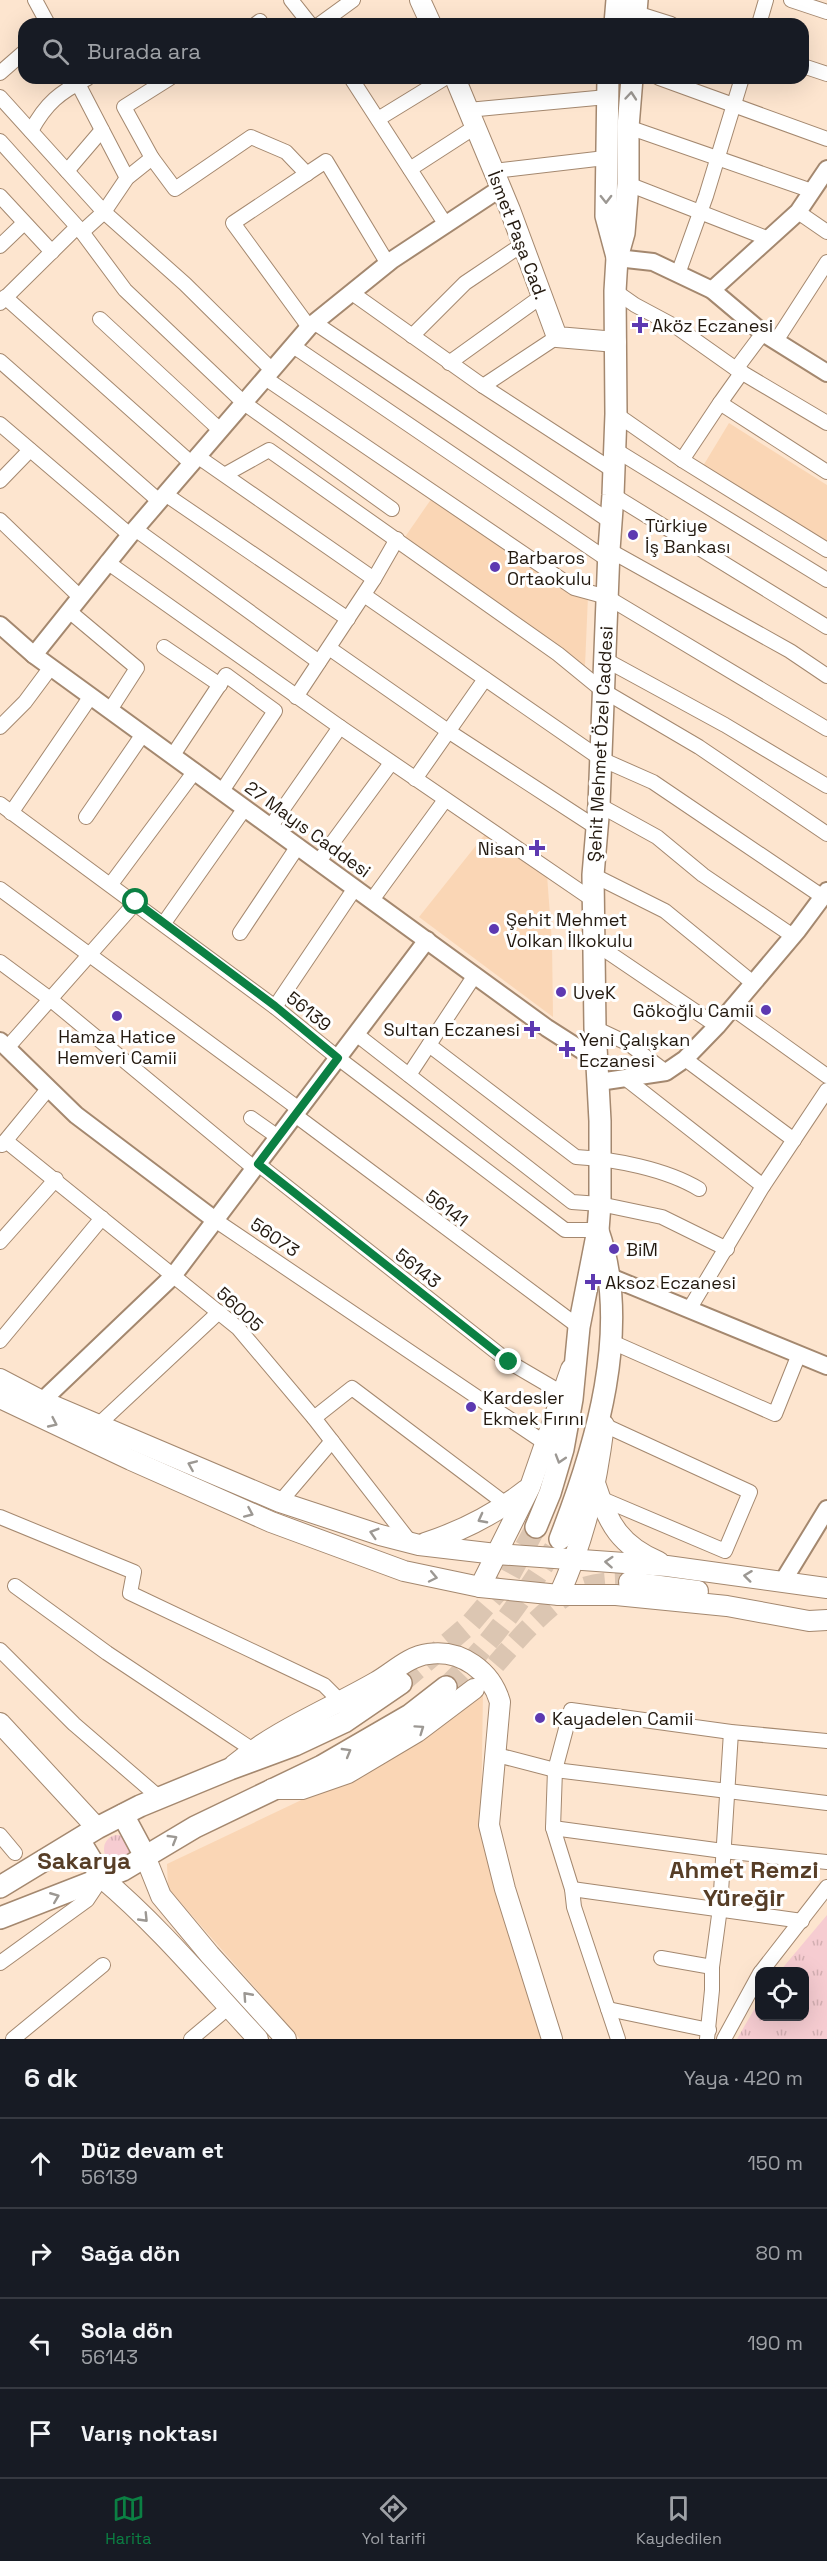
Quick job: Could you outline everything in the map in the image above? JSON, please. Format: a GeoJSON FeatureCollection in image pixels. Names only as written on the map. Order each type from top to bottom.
{"type":"FeatureCollection","features":[{"type":"Feature","properties":{"kind":"main road"},"geometry":{"type":"LineString","coordinates":[[422,0],[429,18]]}},
{"type":"Feature","properties":{"kind":"main road"},"geometry":{"type":"LineString","coordinates":[[616,18],[617,0]]}},
{"type":"Feature","properties":{"kind":"main road","name":"İsmet Paşa Cad."},"geometry":{"type":"LineString","coordinates":[[457,84],[498,179],[557,337]]}},
{"type":"Feature","properties":{"kind":"main road"},"geometry":{"type":"LineString","coordinates":[[617,258],[624,233],[632,84]]}},
{"type":"Feature","properties":{"kind":"main road"},"geometry":{"type":"LineString","coordinates":[[608,87],[605,158],[606,216],[617,258]]}},
{"type":"Feature","properties":{"kind":"main road","name":"Şehit Mehmet Özel Caddesi"},"geometry":{"type":"LineString","coordinates":[[536,1527],[550,1493],[563,1449],[572,1399],[581,1317],[598,1230],[600,1204],[593,875],[599,805],[608,555],[614,495],[617,258]]}},
{"type":"Feature","properties":{"kind":"main road"},"geometry":{"type":"LineString","coordinates":[[557,337],[616,342]]}},
{"type":"Feature","properties":{"kind":"main road"},"geometry":{"type":"LineString","coordinates":[[558,1595],[575,1560],[598,1492],[612,1342],[612,1308],[607,1255],[598,1230]]}},
{"type":"Feature","properties":{"kind":"main road"},"geometry":{"type":"LineString","coordinates":[[581,1317],[592,1303],[603,1303],[612,1308]]}},
{"type":"Feature","properties":{"kind":"main road"},"geometry":{"type":"LineString","coordinates":[[480,1587],[530,1487],[575,1359]]}},
{"type":"Feature","properties":{"kind":"main road"},"geometry":{"type":"LineString","coordinates":[[0,1379],[42,1401],[280,1502],[380,1535],[415,1544],[496,1554],[667,1566],[827,1588]]}},
{"type":"Feature","properties":{"kind":"main road"},"geometry":{"type":"LineString","coordinates":[[560,1539],[587,1464],[608,1379]]}},
{"type":"Feature","properties":{"kind":"main road"},"geometry":{"type":"LineString","coordinates":[[0,1398],[271,1522],[404,1571],[480,1587],[558,1595],[616,1595],[727,1606],[809,1621],[827,1620]]}},
{"type":"Feature","properties":{"kind":"main road"},"geometry":{"type":"LineString","coordinates":[[415,1544],[458,1532],[507,1504],[530,1487]]}},
{"type":"Feature","properties":{"kind":"main road"},"geometry":{"type":"LineString","coordinates":[[598,1492],[611,1525],[621,1538],[642,1555],[667,1566]]}},
{"type":"Feature","properties":{"kind":"main road"},"geometry":{"type":"LineString","coordinates":[[404,1571],[415,1544]]}},
{"type":"Feature","properties":{"kind":"main road"},"geometry":{"type":"LineString","coordinates":[[629,1582],[827,1611]]}},
{"type":"Feature","properties":{"kind":"main road"},"geometry":{"type":"LineString","coordinates":[[230,1769],[253,1750],[400,1666],[426,1654],[449,1654],[466,1659],[482,1671],[496,1688],[500,1702],[489,1826],[508,1900],[552,2039]]}},
{"type":"Feature","properties":{"kind":"main road"},"geometry":{"type":"LineString","coordinates":[[0,1887],[97,1828],[123,1815],[230,1769],[295,1745],[344,1722],[401,1683]]}},
{"type":"Feature","properties":{"kind":"main road"},"geometry":{"type":"LineString","coordinates":[[0,1918],[123,1869],[195,1827],[322,1766],[410,1715],[446,1687]]}},
{"type":"Feature","properties":{"kind":"main road"},"geometry":{"type":"LineString","coordinates":[[272,1789],[302,1789],[348,1773],[417,1732],[474,1689]]}},
{"type":"Feature","properties":{"kind":"main road"},"geometry":{"type":"LineString","coordinates":[[0,1723],[97,1828]]}},
{"type":"Feature","properties":{"kind":"main road"},"geometry":{"type":"LineString","coordinates":[[123,1815],[145,1856],[161,1896],[286,2039]]}},
{"type":"Feature","properties":{"kind":"main road"},"geometry":{"type":"LineString","coordinates":[[79,1840],[102,1878],[121,1894],[258,2039]]}},
{"type":"Feature","properties":{"kind":"street"},"geometry":{"type":"LineString","coordinates":[[35,0],[45,18]]}},
{"type":"Feature","properties":{"kind":"street"},"geometry":{"type":"LineString","coordinates":[[291,0],[305,18]]}},
{"type":"Feature","properties":{"kind":"street"},"geometry":{"type":"LineString","coordinates":[[328,18],[353,0]]}},
{"type":"Feature","properties":{"kind":"street"},"geometry":{"type":"LineString","coordinates":[[761,18],[766,0]]}},
{"type":"Feature","properties":{"kind":"street"},"geometry":{"type":"LineString","coordinates":[[791,0],[827,12]]}},
{"type":"Feature","properties":{"kind":"street"},"geometry":{"type":"LineString","coordinates":[[636,12],[653,18]]}},
{"type":"Feature","properties":{"kind":"street"},"geometry":{"type":"LineString","coordinates":[[0,73],[18,57]]}},
{"type":"Feature","properties":{"kind":"street"},"geometry":{"type":"LineString","coordinates":[[809,68],[827,74]]}},
{"type":"Feature","properties":{"kind":"street"},"geometry":{"type":"LineString","coordinates":[[32,131],[42,111],[56,97],[75,84]]}},
{"type":"Feature","properties":{"kind":"street"},"geometry":{"type":"LineString","coordinates":[[83,84],[102,130],[127,178]]}},
{"type":"Feature","properties":{"kind":"street"},"geometry":{"type":"LineString","coordinates":[[160,84],[124,107],[152,158],[175,189],[251,137],[286,152],[307,174]]}},
{"type":"Feature","properties":{"kind":"street"},"geometry":{"type":"LineString","coordinates":[[355,84],[446,225]]}},
{"type":"Feature","properties":{"kind":"street"},"geometry":{"type":"LineString","coordinates":[[378,119],[435,84]]}},
{"type":"Feature","properties":{"kind":"street"},"geometry":{"type":"LineString","coordinates":[[676,84],[827,139]]}},
{"type":"Feature","properties":{"kind":"street"},"geometry":{"type":"LineString","coordinates":[[678,274],[701,210],[740,84]]}},
{"type":"Feature","properties":{"kind":"street"},"geometry":{"type":"LineString","coordinates":[[410,169],[472,119],[608,87]]}},
{"type":"Feature","properties":{"kind":"street"},"geometry":{"type":"LineString","coordinates":[[0,97],[104,212],[185,284],[269,374],[574,588],[608,597],[827,729]]}},
{"type":"Feature","properties":{"kind":"street"},"geometry":{"type":"LineString","coordinates":[[628,127],[812,191]]}},
{"type":"Feature","properties":{"kind":"street"},"geometry":{"type":"LineString","coordinates":[[67,171],[102,130]]}},
{"type":"Feature","properties":{"kind":"street"},"geometry":{"type":"LineString","coordinates":[[0,141],[79,230],[125,290],[244,403],[392,509]]}},
{"type":"Feature","properties":{"kind":"street"},"geometry":{"type":"LineString","coordinates":[[152,158],[127,178],[104,212],[51,252],[3,300],[194,460],[226,474],[374,579]]}},
{"type":"Feature","properties":{"kind":"street"},"geometry":{"type":"LineString","coordinates":[[34,655],[132,532],[312,325],[388,264],[446,225],[498,179],[605,158]]}},
{"type":"Feature","properties":{"kind":"street"},"geometry":{"type":"LineString","coordinates":[[388,264],[326,161],[233,223],[312,325],[611,522]]}},
{"type":"Feature","properties":{"kind":"street"},"geometry":{"type":"LineString","coordinates":[[712,290],[798,212],[827,169]]}},
{"type":"Feature","properties":{"kind":"street"},"geometry":{"type":"LineString","coordinates":[[628,184],[701,210],[769,239]]}},
{"type":"Feature","properties":{"kind":"street"},"geometry":{"type":"LineString","coordinates":[[0,196],[51,252]]}},
{"type":"Feature","properties":{"kind":"street"},"geometry":{"type":"LineString","coordinates":[[798,212],[827,232]]}},
{"type":"Feature","properties":{"kind":"street"},"geometry":{"type":"LineString","coordinates":[[0,246],[24,223]]}},
{"type":"Feature","properties":{"kind":"street"},"geometry":{"type":"LineString","coordinates":[[412,336],[465,283],[523,244]]}},
{"type":"Feature","properties":{"kind":"street"},"geometry":{"type":"LineString","coordinates":[[617,258],[653,262],[712,290],[769,337],[827,373]]}},
{"type":"Feature","properties":{"kind":"street"},"geometry":{"type":"LineString","coordinates":[[682,460],[739,370],[769,337],[827,262]]}},
{"type":"Feature","properties":{"kind":"street"},"geometry":{"type":"LineString","coordinates":[[615,291],[635,305],[678,328],[739,370],[827,423]]}},
{"type":"Feature","properties":{"kind":"street"},"geometry":{"type":"LineString","coordinates":[[352,292],[449,363],[614,471]]}},
{"type":"Feature","properties":{"kind":"street"},"geometry":{"type":"LineString","coordinates":[[449,363],[542,296]]}},
{"type":"Feature","properties":{"kind":"street"},"geometry":{"type":"LineString","coordinates":[[100,319],[220,430]]}},
{"type":"Feature","properties":{"kind":"street"},"geometry":{"type":"LineString","coordinates":[[483,386],[557,337]]}},
{"type":"Feature","properties":{"kind":"street"},"geometry":{"type":"LineString","coordinates":[[293,346],[608,555],[790,651],[827,676]]}},
{"type":"Feature","properties":{"kind":"street"},"geometry":{"type":"LineString","coordinates":[[0,361],[162,498],[348,619]]}},
{"type":"Feature","properties":{"kind":"street"},"geometry":{"type":"LineString","coordinates":[[720,403],[827,472]]}},
{"type":"Feature","properties":{"kind":"street"},"geometry":{"type":"LineString","coordinates":[[616,414],[682,460],[827,550]]}},
{"type":"Feature","properties":{"kind":"street"},"geometry":{"type":"LineString","coordinates":[[0,424],[132,532],[319,662]]}},
{"type":"Feature","properties":{"kind":"street"},"geometry":{"type":"LineString","coordinates":[[614,449],[827,580]]}},
{"type":"Feature","properties":{"kind":"street"},"geometry":{"type":"LineString","coordinates":[[0,481],[30,450]]}},
{"type":"Feature","properties":{"kind":"street"},"geometry":{"type":"LineString","coordinates":[[226,474],[269,450],[558,654],[602,690],[699,747],[827,834]]}},
{"type":"Feature","properties":{"kind":"street"},"geometry":{"type":"LineString","coordinates":[[614,495],[827,627]]}},
{"type":"Feature","properties":{"kind":"street"},"geometry":{"type":"LineString","coordinates":[[0,520],[80,597]]}},
{"type":"Feature","properties":{"kind":"street"},"geometry":{"type":"LineString","coordinates":[[296,697],[364,595],[397,539]]}},
{"type":"Feature","properties":{"kind":"street"},"geometry":{"type":"LineString","coordinates":[[107,562],[340,728],[593,900]]}},
{"type":"Feature","properties":{"kind":"street"},"geometry":{"type":"LineString","coordinates":[[364,595],[601,759],[653,782],[825,894],[793,936],[717,1026],[685,1059],[666,1072],[599,1082]]}},
{"type":"Feature","properties":{"kind":"street"},"geometry":{"type":"LineString","coordinates":[[69,610],[137,668],[110,710]]}},
{"type":"Feature","properties":{"kind":"street","name":"27 Mayıs Caddesi"},"geometry":{"type":"LineString","coordinates":[[3,633],[547,1028],[597,1060]]}},
{"type":"Feature","properties":{"kind":"street"},"geometry":{"type":"LineString","coordinates":[[164,647],[220,685]]}},
{"type":"Feature","properties":{"kind":"street"},"geometry":{"type":"LineString","coordinates":[[329,648],[448,731],[597,828]]}},
{"type":"Feature","properties":{"kind":"street"},"geometry":{"type":"LineString","coordinates":[[604,659],[827,786]]}},
{"type":"Feature","properties":{"kind":"street"},"geometry":{"type":"LineString","coordinates":[[0,727],[25,702],[51,667]]}},
{"type":"Feature","properties":{"kind":"street"},"geometry":{"type":"LineString","coordinates":[[172,755],[226,675],[275,711],[222,791]]}},
{"type":"Feature","properties":{"kind":"street"},"geometry":{"type":"LineString","coordinates":[[415,780],[485,679]]}},
{"type":"Feature","properties":{"kind":"street"},"geometry":{"type":"LineString","coordinates":[[6,808],[92,696]]}},
{"type":"Feature","properties":{"kind":"street"},"geometry":{"type":"LineString","coordinates":[[271,826],[340,728]]}},
{"type":"Feature","properties":{"kind":"street"},"geometry":{"type":"LineString","coordinates":[[86,817],[143,734]]}},
{"type":"Feature","properties":{"kind":"street"},"geometry":{"type":"LineString","coordinates":[[319,861],[391,763]]}},
{"type":"Feature","properties":{"kind":"street"},"geometry":{"type":"LineString","coordinates":[[111,884],[195,771]]}},
{"type":"Feature","properties":{"kind":"street"},"geometry":{"type":"LineString","coordinates":[[372,900],[445,800]]}},
{"type":"Feature","properties":{"kind":"street"},"geometry":{"type":"LineString","coordinates":[[599,805],[657,837],[703,875],[793,936]]}},
{"type":"Feature","properties":{"kind":"street","name":"56139"},"geometry":{"type":"LineString","coordinates":[[6,808],[275,1006],[338,1058],[565,1230],[598,1230]]}},
{"type":"Feature","properties":{"kind":"street"},"geometry":{"type":"LineString","coordinates":[[164,923],[245,808]]}},
{"type":"Feature","properties":{"kind":"street"},"geometry":{"type":"LineString","coordinates":[[240,933],[298,846]]}},
{"type":"Feature","properties":{"kind":"street"},"geometry":{"type":"LineString","coordinates":[[593,875],[665,911],[753,983]]}},
{"type":"Feature","properties":{"kind":"street"},"geometry":{"type":"LineString","coordinates":[[275,1006],[355,888]]}},
{"type":"Feature","properties":{"kind":"street","name":"56141"},"geometry":{"type":"LineString","coordinates":[[0,889],[297,1112],[581,1317]]}},
{"type":"Feature","properties":{"kind":"street"},"geometry":{"type":"LineString","coordinates":[[2,1048],[50,999],[136,902]]}},
{"type":"Feature","properties":{"kind":"street"},"geometry":{"type":"LineString","coordinates":[[42,1401],[174,1276],[427,940]]}},
{"type":"Feature","properties":{"kind":"street"},"geometry":{"type":"LineString","coordinates":[[596,944],[717,1026]]}},
{"type":"Feature","properties":{"kind":"street","name":"56143"},"geometry":{"type":"LineString","coordinates":[[0,963],[50,999],[256,1166],[509,1362],[562,1393]]}},
{"type":"Feature","properties":{"kind":"street"},"geometry":{"type":"LineString","coordinates":[[409,1076],[475,975]]}},
{"type":"Feature","properties":{"kind":"street"},"geometry":{"type":"LineString","coordinates":[[732,1008],[827,1076]]}},
{"type":"Feature","properties":{"kind":"street"},"geometry":{"type":"LineString","coordinates":[[595,1028],[629,1044],[666,1072]]}},
{"type":"Feature","properties":{"kind":"street"},"geometry":{"type":"LineString","coordinates":[[356,1034],[572,1202],[600,1204],[662,1217],[727,1249]]}},
{"type":"Feature","properties":{"kind":"street"},"geometry":{"type":"LineString","coordinates":[[429,1045],[576,1157],[600,1158],[681,1178],[699,1189]]}},
{"type":"Feature","properties":{"kind":"street","name":"56073"},"geometry":{"type":"LineString","coordinates":[[2,1048],[76,1115],[215,1220],[545,1443]]}},
{"type":"Feature","properties":{"kind":"street"},"geometry":{"type":"LineString","coordinates":[[685,1059],[794,1140]]}},
{"type":"Feature","properties":{"kind":"street"},"geometry":{"type":"LineString","coordinates":[[625,1078],[763,1186]]}},
{"type":"Feature","properties":{"kind":"street"},"geometry":{"type":"LineString","coordinates":[[3,1144],[48,1089]]}},
{"type":"Feature","properties":{"kind":"street"},"geometry":{"type":"LineString","coordinates":[[690,1308],[763,1186],[827,1090]]}},
{"type":"Feature","properties":{"kind":"street"},"geometry":{"type":"LineString","coordinates":[[251,1118],[278,1137]]}},
{"type":"Feature","properties":{"kind":"street","name":"56005"},"geometry":{"type":"LineString","coordinates":[[3,1144],[56,1179],[238,1328],[415,1544]]}},
{"type":"Feature","properties":{"kind":"street"},"geometry":{"type":"LineString","coordinates":[[0,1242],[56,1179]]}},
{"type":"Feature","properties":{"kind":"street"},"geometry":{"type":"LineString","coordinates":[[0,1341],[102,1218]]}},
{"type":"Feature","properties":{"kind":"street"},"geometry":{"type":"LineString","coordinates":[[608,1276],[799,1354],[825,1361]]}},
{"type":"Feature","properties":{"kind":"street"},"geometry":{"type":"LineString","coordinates":[[98,1425],[219,1312]]}},
{"type":"Feature","properties":{"kind":"street"},"geometry":{"type":"LineString","coordinates":[[612,1342],[775,1414],[799,1354]]}},
{"type":"Feature","properties":{"kind":"street"},"geometry":{"type":"LineString","coordinates":[[314,1418],[352,1388],[507,1504]]}},
{"type":"Feature","properties":{"kind":"street"},"geometry":{"type":"LineString","coordinates":[[598,1492],[725,1551],[750,1492],[604,1425]]}},
{"type":"Feature","properties":{"kind":"street"},"geometry":{"type":"LineString","coordinates":[[280,1502],[332,1441]]}},
{"type":"Feature","properties":{"kind":"street"},"geometry":{"type":"LineString","coordinates":[[783,1581],[827,1509]]}},
{"type":"Feature","properties":{"kind":"street"},"geometry":{"type":"LineString","coordinates":[[0,1517],[134,1572],[130,1593],[324,1685],[340,1701]]}},
{"type":"Feature","properties":{"kind":"street"},"geometry":{"type":"LineString","coordinates":[[15,1586],[107,1653],[253,1750]]}},
{"type":"Feature","properties":{"kind":"street"},"geometry":{"type":"LineString","coordinates":[[0,1650],[74,1724],[160,1799]]}},
{"type":"Feature","properties":{"kind":"street"},"geometry":{"type":"LineString","coordinates":[[618,2039],[574,1908],[572,1889],[554,1828],[555,1770],[571,1710],[731,1732],[827,1741]]}},
{"type":"Feature","properties":{"kind":"street"},"geometry":{"type":"LineString","coordinates":[[608,2009],[708,2034],[712,1967],[720,1908],[731,1732]]}},
{"type":"Feature","properties":{"kind":"street"},"geometry":{"type":"LineString","coordinates":[[497,1755],[555,1770],[827,1803]]}},
{"type":"Feature","properties":{"kind":"street"},"geometry":{"type":"LineString","coordinates":[[554,1828],[723,1851],[827,1862]]}},
{"type":"Feature","properties":{"kind":"street"},"geometry":{"type":"LineString","coordinates":[[0,1836],[15,1853]]}},
{"type":"Feature","properties":{"kind":"street"},"geometry":{"type":"LineString","coordinates":[[0,1963],[87,1900],[102,1878]]}},
{"type":"Feature","properties":{"kind":"street"},"geometry":{"type":"LineString","coordinates":[[764,1967],[827,1887]]}},
{"type":"Feature","properties":{"kind":"street"},"geometry":{"type":"LineString","coordinates":[[572,1889],[802,1921]]}},
{"type":"Feature","properties":{"kind":"street"},"geometry":{"type":"LineString","coordinates":[[661,1959],[712,1967]]}},
{"type":"Feature","properties":{"kind":"street"},"geometry":{"type":"LineString","coordinates":[[13,2039],[103,1965]]}},
{"type":"Feature","properties":{"kind":"street"},"geometry":{"type":"LineString","coordinates":[[724,2039],[755,1981]]}},
{"type":"Feature","properties":{"kind":"street"},"geometry":{"type":"LineString","coordinates":[[191,2039],[229,2007]]}},
{"type":"Feature","properties":{"kind":"shaded area"},"geometry":{"type":"Polygon","coordinates":[[[729,423],[827,485],[827,545],[703,466],[729,423]]]}},
{"type":"Feature","properties":{"kind":"shaded area","name":"Barbaros Ortaokulu"},"geometry":{"type":"Polygon","coordinates":[[[434,495],[588,596],[585,666],[405,537],[434,495]]]}},
{"type":"Feature","properties":{"kind":"shaded area","name":"Şehit Mehmet Volkan İlkokulu"},"geometry":{"type":"Polygon","coordinates":[[[486,833],[547,875],[552,942],[553,1017],[419,917],[486,833]]]}},
{"type":"Feature","properties":{"kind":"shaded area"},"geometry":{"type":"Polygon","coordinates":[[[483,1692],[481,1826],[547,2039],[300,2039],[168,1888],[167,1864],[394,1756],[483,1692]]]}},
{"type":"Feature","properties":{"kind":"green space"},"geometry":{"type":"Polygon","coordinates":[[[118,1835],[128,1839],[132,1849],[128,1859],[118,1863],[108,1859],[104,1849],[108,1839],[118,1835]]]}},
{"type":"Feature","properties":{"kind":"green space"},"geometry":{"type":"Polygon","coordinates":[[[827,1915],[827,2039],[737,2039],[755,2008],[755,2021],[809,2021],[809,1967],[783,1967],[827,1915]]]}},
{"type":"Feature","properties":{"kind":"tunnel"},"geometry":{"type":"LineString","coordinates":[[401,1683],[470,1624],[506,1582],[536,1527]]}},
{"type":"Feature","properties":{"kind":"tunnel"},"geometry":{"type":"LineString","coordinates":[[446,1687],[479,1653],[508,1617],[560,1539]]}},
{"type":"Feature","properties":{"kind":"tunnel"},"geometry":{"type":"LineString","coordinates":[[476,1687],[524,1633],[566,1596],[591,1585],[629,1582]]}},
{"type":"Feature","properties":{"kind":"place","name":"Aköz Eczanesi"},"geometry":{"type":"Point","coordinates":[640,325]}},
{"type":"Feature","properties":{"kind":"place","name":"Türkiye İş Bankası"},"geometry":{"type":"Point","coordinates":[633,535]}},
{"type":"Feature","properties":{"kind":"place","name":"Barbaros Ortaokulu"},"geometry":{"type":"Point","coordinates":[495,567]}},
{"type":"Feature","properties":{"kind":"place","name":"Nisan"},"geometry":{"type":"Point","coordinates":[537,848]}},
{"type":"Feature","properties":{"kind":"place","name":"Şehit Mehmet Volkan İlkokulu"},"geometry":{"type":"Point","coordinates":[494,929]}},
{"type":"Feature","properties":{"kind":"place","name":"UveK"},"geometry":{"type":"Point","coordinates":[561,992]}},
{"type":"Feature","properties":{"kind":"place","name":"Gökoğlu Camii"},"geometry":{"type":"Point","coordinates":[766,1010]}},
{"type":"Feature","properties":{"kind":"place","name":"Hamza Hatice Hemveri Camii"},"geometry":{"type":"Point","coordinates":[117,1016]}},
{"type":"Feature","properties":{"kind":"place","name":"Sultan Eczanesi"},"geometry":{"type":"Point","coordinates":[532,1029]}},
{"type":"Feature","properties":{"kind":"place","name":"Yeni Çalışkan Eczanesi"},"geometry":{"type":"Point","coordinates":[567,1049]}},
{"type":"Feature","properties":{"kind":"place","name":"BiM"},"geometry":{"type":"Point","coordinates":[614,1249]}},
{"type":"Feature","properties":{"kind":"place","name":"Aksoz Eczanesi"},"geometry":{"type":"Point","coordinates":[593,1282]}},
{"type":"Feature","properties":{"kind":"place","name":"Kardesler Ekmek Fırını"},"geometry":{"type":"Point","coordinates":[471,1407]}},
{"type":"Feature","properties":{"kind":"place","name":"Kayadelen Camii"},"geometry":{"type":"Point","coordinates":[540,1718]}},
{"type":"Feature","properties":{"kind":"district","name":"Sakarya"},"geometry":{"type":"Point","coordinates":[84,1860]}},
{"type":"Feature","properties":{"kind":"district","name":"Ahmet Remzi Yüreğir"},"geometry":{"type":"Point","coordinates":[744,1883]}},
{"type":"Feature","properties":{"kind":"route"},"geometry":{"type":"LineString","coordinates":[[136,902],[275,1006],[338,1058],[258,1164],[509,1362]]}}]}
